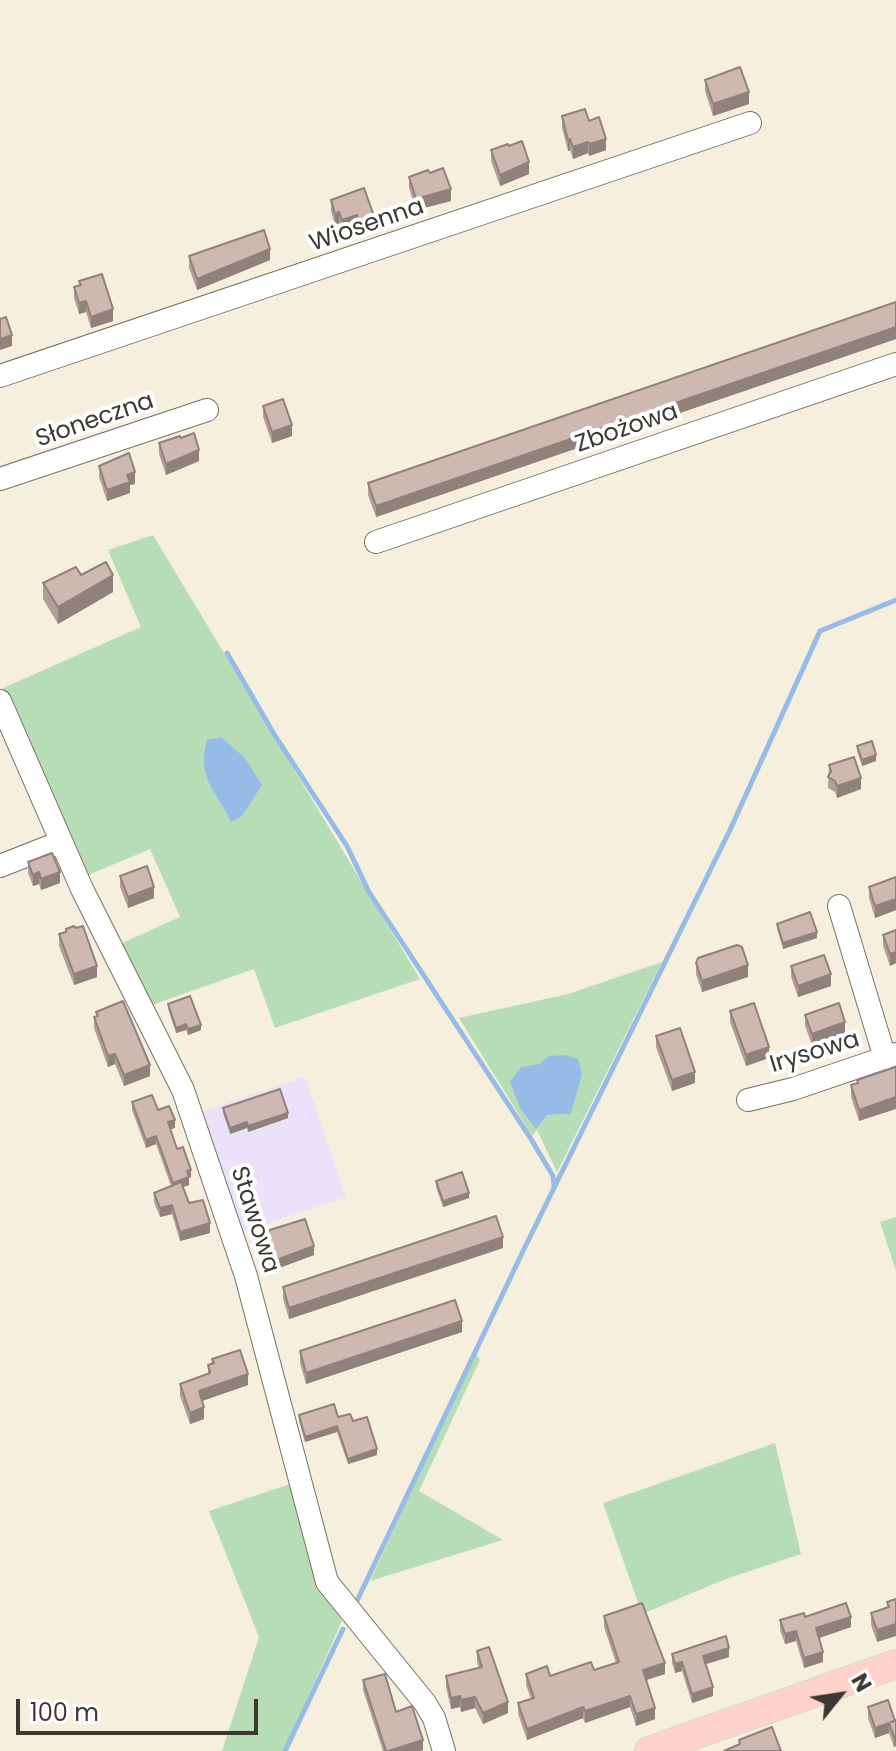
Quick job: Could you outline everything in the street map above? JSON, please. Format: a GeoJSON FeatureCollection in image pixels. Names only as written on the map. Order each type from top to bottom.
{"type":"FeatureCollection","features":[{"type":"Feature","properties":{"kind":"main road"},"geometry":{"type":"LineString","coordinates":[[649,1751],[896,1664]]}},
{"type":"Feature","properties":{"kind":"street","name":"Wiosenna"},"geometry":{"type":"LineString","coordinates":[[0,376],[750,123]]}},
{"type":"Feature","properties":{"kind":"street","name":"Zbożowa"},"geometry":{"type":"LineString","coordinates":[[376,542],[896,364]]}},
{"type":"Feature","properties":{"kind":"street","name":"Słoneczna"},"geometry":{"type":"LineString","coordinates":[[0,479],[207,410]]}},
{"type":"Feature","properties":{"kind":"street","name":"Stawowa"},"geometry":{"type":"LineString","coordinates":[[0,701],[61,842],[183,1090],[246,1276],[327,1582],[425,1703],[434,1718],[444,1751]]}},
{"type":"Feature","properties":{"kind":"street"},"geometry":{"type":"LineString","coordinates":[[0,866],[61,842]]}},
{"type":"Feature","properties":{"kind":"street"},"geometry":{"type":"LineString","coordinates":[[839,906],[890,1056]]}},
{"type":"Feature","properties":{"kind":"street","name":"Irysowa"},"geometry":{"type":"LineString","coordinates":[[748,1100],[793,1089],[890,1056]]}},
{"type":"Feature","properties":{"kind":"shaded area"},"geometry":{"type":"Polygon","coordinates":[[[305,1077],[346,1197],[240,1233],[202,1112],[305,1077]]]}},
{"type":"Feature","properties":{"kind":"green space"},"geometry":{"type":"Polygon","coordinates":[[[153,535],[420,979],[275,1028],[254,969],[149,1006],[118,945],[180,917],[150,849],[86,876],[3,688],[141,627],[108,550],[153,535]]]}},
{"type":"Feature","properties":{"kind":"green space"},"geometry":{"type":"Polygon","coordinates":[[[662,962],[557,1172],[537,1130],[532,1136],[459,1018],[568,994],[662,962]],[[540,1064],[536,1128],[547,1115],[571,1114],[582,1075],[540,1064]]]}},
{"type":"Feature","properties":{"kind":"green space"},"geometry":{"type":"Polygon","coordinates":[[[896,1217],[896,1271],[880,1222],[896,1217]]]}},
{"type":"Feature","properties":{"kind":"green space"},"geometry":{"type":"Polygon","coordinates":[[[475,1352],[480,1360],[419,1491],[503,1540],[370,1581],[475,1352]]]}},
{"type":"Feature","properties":{"kind":"green space"},"geometry":{"type":"Polygon","coordinates":[[[775,1443],[801,1554],[726,1579],[642,1614],[603,1503],[775,1443]]]}},
{"type":"Feature","properties":{"kind":"green space"},"geometry":{"type":"Polygon","coordinates":[[[290,1484],[315,1578],[342,1621],[284,1751],[222,1751],[259,1637],[209,1511],[290,1484]]]}},
{"type":"Feature","properties":{"kind":"water"},"geometry":{"type":"Polygon","coordinates":[[[221,737],[245,758],[262,785],[242,816],[231,822],[210,784],[204,765],[207,740],[221,737]]]}},
{"type":"Feature","properties":{"kind":"water"},"geometry":{"type":"Polygon","coordinates":[[[565,1055],[578,1059],[582,1075],[571,1114],[547,1115],[536,1129],[520,1108],[510,1082],[521,1067],[540,1064],[549,1056],[565,1055]]]}},
{"type":"Feature","properties":{"kind":"building"},"geometry":{"type":"Polygon","coordinates":[[[740,67],[749,92],[713,104],[705,80],[740,67]]]}},
{"type":"Feature","properties":{"kind":"building"},"geometry":{"type":"Polygon","coordinates":[[[585,109],[589,121],[599,117],[606,139],[573,147],[562,116],[585,109]]]}},
{"type":"Feature","properties":{"kind":"building"},"geometry":{"type":"Polygon","coordinates":[[[522,141],[529,162],[500,175],[491,150],[522,141]]]}},
{"type":"Feature","properties":{"kind":"building"},"geometry":{"type":"Polygon","coordinates":[[[443,168],[451,189],[416,199],[409,177],[443,168]]]}},
{"type":"Feature","properties":{"kind":"building"},"geometry":{"type":"Polygon","coordinates":[[[364,188],[374,216],[359,221],[357,215],[342,220],[339,212],[335,214],[331,200],[364,188]]]}},
{"type":"Feature","properties":{"kind":"building"},"geometry":{"type":"Polygon","coordinates":[[[264,230],[270,249],[197,279],[189,256],[264,230]]]}},
{"type":"Feature","properties":{"kind":"building"},"geometry":{"type":"Polygon","coordinates":[[[102,274],[113,309],[91,317],[86,301],[79,303],[74,287],[81,285],[79,281],[102,274]]]}},
{"type":"Feature","properties":{"kind":"building"},"geometry":{"type":"Polygon","coordinates":[[[896,302],[896,327],[376,506],[368,483],[896,302]]]}},
{"type":"Feature","properties":{"kind":"building"},"geometry":{"type":"Polygon","coordinates":[[[6,317],[12,335],[0,339],[0,319],[6,317]]]}},
{"type":"Feature","properties":{"kind":"building"},"geometry":{"type":"Polygon","coordinates":[[[283,399],[292,425],[272,432],[263,406],[283,399]]]}},
{"type":"Feature","properties":{"kind":"building"},"geometry":{"type":"Polygon","coordinates":[[[194,433],[199,450],[166,464],[159,443],[194,433]]]}},
{"type":"Feature","properties":{"kind":"building"},"geometry":{"type":"Polygon","coordinates":[[[129,453],[135,472],[127,475],[130,482],[107,490],[99,466],[129,453]]]}},
{"type":"Feature","properties":{"kind":"building"},"geometry":{"type":"Polygon","coordinates":[[[106,562],[113,575],[58,607],[43,583],[76,567],[81,575],[106,562]]]}},
{"type":"Feature","properties":{"kind":"building"},"geometry":{"type":"Polygon","coordinates":[[[872,741],[876,755],[862,760],[857,746],[872,741]]]}},
{"type":"Feature","properties":{"kind":"building"},"geometry":{"type":"Polygon","coordinates":[[[854,757],[861,778],[837,786],[828,777],[831,771],[829,765],[854,757]]]}},
{"type":"Feature","properties":{"kind":"building"},"geometry":{"type":"Polygon","coordinates":[[[52,853],[60,872],[41,879],[39,872],[33,875],[28,862],[52,853]]]}},
{"type":"Feature","properties":{"kind":"building"},"geometry":{"type":"Polygon","coordinates":[[[147,866],[154,887],[128,897],[120,876],[147,866]]]}},
{"type":"Feature","properties":{"kind":"building"},"geometry":{"type":"Polygon","coordinates":[[[896,877],[896,899],[875,906],[869,887],[896,877]]]}},
{"type":"Feature","properties":{"kind":"building"},"geometry":{"type":"Polygon","coordinates":[[[810,912],[817,932],[783,943],[777,924],[810,912]]]}},
{"type":"Feature","properties":{"kind":"building"},"geometry":{"type":"Polygon","coordinates":[[[74,926],[83,926],[97,966],[74,974],[59,934],[74,926]]]}},
{"type":"Feature","properties":{"kind":"building"},"geometry":{"type":"Polygon","coordinates":[[[896,930],[896,952],[890,954],[883,935],[896,930]]]}},
{"type":"Feature","properties":{"kind":"building"},"geometry":{"type":"Polygon","coordinates":[[[737,945],[742,947],[748,965],[702,981],[696,963],[698,958],[737,945]]]}},
{"type":"Feature","properties":{"kind":"building"},"geometry":{"type":"Polygon","coordinates":[[[824,955],[831,974],[798,986],[791,966],[824,955]]]}},
{"type":"Feature","properties":{"kind":"building"},"geometry":{"type":"Polygon","coordinates":[[[190,996],[201,1025],[188,1029],[186,1024],[176,1028],[168,1004],[190,996]]]}},
{"type":"Feature","properties":{"kind":"building"},"geometry":{"type":"Polygon","coordinates":[[[123,1001],[150,1065],[124,1075],[115,1054],[108,1056],[94,1017],[98,1016],[96,1012],[123,1001]]]}},
{"type":"Feature","properties":{"kind":"building"},"geometry":{"type":"Polygon","coordinates":[[[754,1003],[769,1047],[746,1055],[730,1011],[754,1003]]]}},
{"type":"Feature","properties":{"kind":"building"},"geometry":{"type":"Polygon","coordinates":[[[839,1003],[845,1022],[812,1034],[805,1015],[839,1003]]]}},
{"type":"Feature","properties":{"kind":"building"},"geometry":{"type":"Polygon","coordinates":[[[680,1028],[695,1072],[672,1080],[656,1036],[680,1028]]]}},
{"type":"Feature","properties":{"kind":"building"},"geometry":{"type":"Polygon","coordinates":[[[896,1067],[896,1097],[859,1110],[851,1085],[858,1083],[857,1080],[896,1067]]]}},
{"type":"Feature","properties":{"kind":"building"},"geometry":{"type":"Polygon","coordinates":[[[280,1089],[288,1113],[248,1126],[247,1122],[230,1128],[223,1108],[280,1089]]]}},
{"type":"Feature","properties":{"kind":"building"},"geometry":{"type":"Polygon","coordinates":[[[152,1095],[158,1110],[169,1106],[175,1120],[168,1122],[177,1149],[183,1147],[191,1170],[187,1171],[189,1177],[173,1183],[156,1136],[146,1140],[132,1102],[152,1095]]]}},
{"type":"Feature","properties":{"kind":"building"},"geometry":{"type":"Polygon","coordinates":[[[462,1172],[469,1193],[443,1201],[436,1181],[462,1172]]]}},
{"type":"Feature","properties":{"kind":"building"},"geometry":{"type":"Polygon","coordinates":[[[181,1182],[189,1203],[203,1200],[210,1223],[180,1232],[172,1205],[160,1208],[154,1193],[181,1182]]]}},
{"type":"Feature","properties":{"kind":"building"},"geometry":{"type":"Polygon","coordinates":[[[496,1216],[503,1237],[289,1308],[283,1287],[496,1216]]]}},
{"type":"Feature","properties":{"kind":"building"},"geometry":{"type":"Polygon","coordinates":[[[305,1219],[314,1246],[271,1262],[270,1256],[262,1259],[254,1235],[305,1219]]]}},
{"type":"Feature","properties":{"kind":"building"},"geometry":{"type":"Polygon","coordinates":[[[455,1300],[462,1321],[306,1373],[300,1351],[455,1300]]]}},
{"type":"Feature","properties":{"kind":"building"},"geometry":{"type":"Polygon","coordinates":[[[240,1350],[248,1374],[199,1391],[204,1407],[190,1413],[180,1384],[210,1373],[208,1365],[214,1363],[212,1359],[240,1350]]]}},
{"type":"Feature","properties":{"kind":"building"},"geometry":{"type":"Polygon","coordinates":[[[334,1404],[338,1417],[350,1414],[353,1421],[367,1417],[377,1449],[348,1459],[337,1426],[305,1437],[299,1415],[334,1404]]]}},
{"type":"Feature","properties":{"kind":"building"},"geometry":{"type":"Polygon","coordinates":[[[896,1599],[896,1624],[877,1630],[871,1613],[889,1607],[887,1602],[896,1599]]]}},
{"type":"Feature","properties":{"kind":"building"},"geometry":{"type":"Polygon","coordinates":[[[642,1603],[665,1663],[643,1670],[655,1708],[636,1714],[630,1696],[585,1711],[583,1707],[527,1729],[518,1703],[534,1698],[526,1674],[547,1666],[550,1676],[591,1662],[594,1670],[619,1662],[604,1616],[642,1603]]]}},
{"type":"Feature","properties":{"kind":"building"},"geometry":{"type":"Polygon","coordinates":[[[846,1603],[851,1617],[816,1628],[823,1652],[804,1658],[796,1631],[785,1634],[780,1620],[804,1613],[805,1617],[846,1603]]]}},
{"type":"Feature","properties":{"kind":"building"},"geometry":{"type":"Polygon","coordinates":[[[726,1636],[729,1648],[703,1656],[713,1687],[692,1694],[682,1662],[675,1664],[672,1654],[726,1636]]]}},
{"type":"Feature","properties":{"kind":"building"},"geometry":{"type":"Polygon","coordinates":[[[489,1647],[508,1702],[483,1713],[475,1697],[461,1700],[460,1696],[451,1698],[446,1676],[482,1667],[477,1651],[489,1647]]]}},
{"type":"Feature","properties":{"kind":"building"},"geometry":{"type":"Polygon","coordinates":[[[385,1674],[396,1712],[412,1706],[423,1740],[388,1751],[363,1680],[385,1674]]]}},
{"type":"Feature","properties":{"kind":"building"},"geometry":{"type":"Polygon","coordinates":[[[888,1700],[896,1720],[894,1737],[889,1723],[875,1728],[868,1707],[888,1700]]]}},
{"type":"Feature","properties":{"kind":"building"},"geometry":{"type":"Polygon","coordinates":[[[772,1727],[781,1751],[724,1751],[740,1744],[739,1740],[772,1727]]]}},
{"type":"Feature","properties":{"kind":"waterway"},"geometry":{"type":"LineString","coordinates":[[355,1605],[525,1247],[730,830],[820,631],[896,600]]}},
{"type":"Feature","properties":{"kind":"waterway"},"geometry":{"type":"LineString","coordinates":[[227,653],[274,734],[347,846],[369,892],[531,1139],[553,1176],[554,1186]]}},
{"type":"Feature","properties":{"kind":"waterway"},"geometry":{"type":"LineString","coordinates":[[285,1751],[343,1629]]}}]}
